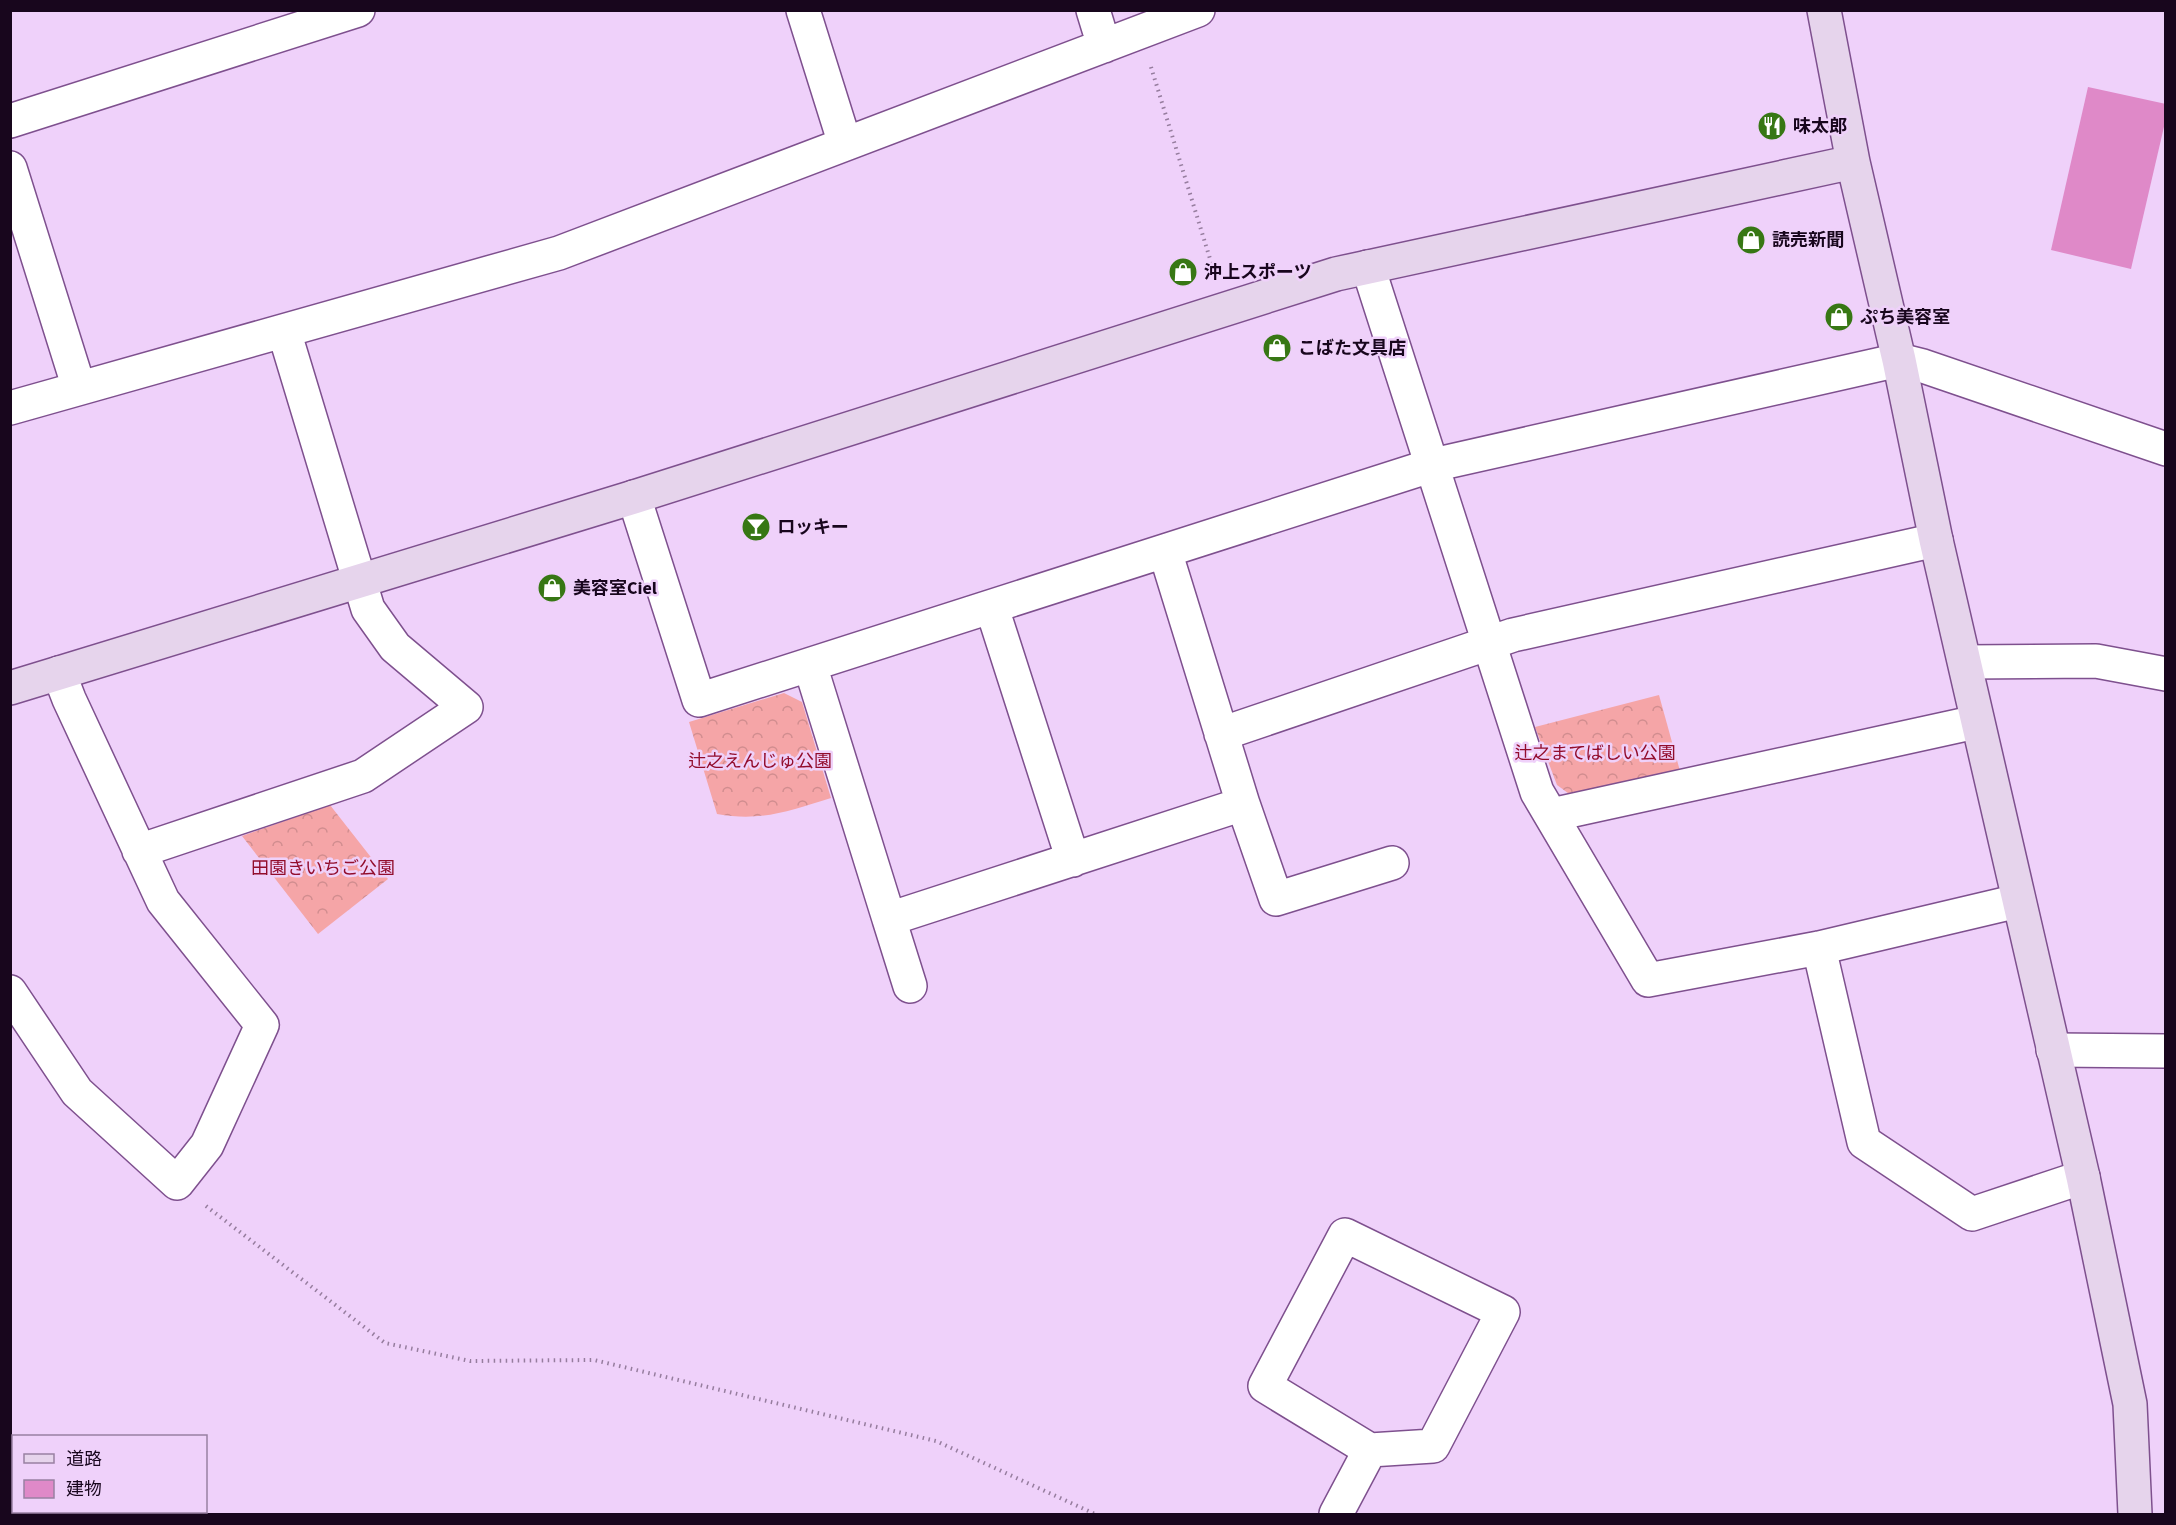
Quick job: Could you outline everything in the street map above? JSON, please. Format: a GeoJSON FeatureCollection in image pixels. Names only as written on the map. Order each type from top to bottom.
{"type":"FeatureCollection","features":[{"type":"Feature","properties":{"kind":"street"},"geometry":{"type":"LineString","coordinates":[[10,121],[358,10]]}},
{"type":"Feature","properties":{"kind":"street"},"geometry":{"type":"LineString","coordinates":[[803,10],[845,144]]}},
{"type":"Feature","properties":{"kind":"street"},"geometry":{"type":"LineString","coordinates":[[1093,10],[1104,46]]}},
{"type":"Feature","properties":{"kind":"street"},"geometry":{"type":"LineString","coordinates":[[10,408],[560,253],[1198,10]]}},
{"type":"Feature","properties":{"kind":"street"},"geometry":{"type":"LineString","coordinates":[[1824,10],[1853,162],[1899,360],[1976,722],[2083,1177],[2130,1404],[2135,1515]]}},
{"type":"Feature","properties":{"kind":"street"},"geometry":{"type":"LineString","coordinates":[[10,688],[634,497],[1336,274],[1853,162]]}},
{"type":"Feature","properties":{"kind":"street"},"geometry":{"type":"LineString","coordinates":[[10,168],[79,388]]}},
{"type":"Feature","properties":{"kind":"street"},"geometry":{"type":"LineString","coordinates":[[1368,267],[1491,643],[1537,792],[1648,980],[1819,948],[2018,901]]}},
{"type":"Feature","properties":{"kind":"street"},"geometry":{"type":"LineString","coordinates":[[139,851],[363,776],[466,707],[395,647],[368,609],[284,331]]}},
{"type":"Feature","properties":{"kind":"street"},"geometry":{"type":"LineString","coordinates":[[634,497],[699,700],[1433,465],[1899,360],[2166,449]]}},
{"type":"Feature","properties":{"kind":"street"},"geometry":{"type":"LineString","coordinates":[[1221,734],[1513,635],[1936,540]]}},
{"type":"Feature","properties":{"kind":"street"},"geometry":{"type":"LineString","coordinates":[[1165,551],[1243,804],[1276,898],[1392,862]]}},
{"type":"Feature","properties":{"kind":"street"},"geometry":{"type":"LineString","coordinates":[[992,608],[1073,860]]}},
{"type":"Feature","properties":{"kind":"street"},"geometry":{"type":"LineString","coordinates":[[1965,662],[2096,661],[2166,674]]}},
{"type":"Feature","properties":{"kind":"street"},"geometry":{"type":"LineString","coordinates":[[810,665],[910,986]]}},
{"type":"Feature","properties":{"kind":"street"},"geometry":{"type":"LineString","coordinates":[[10,992],[77,1092],[177,1183],[207,1145],[262,1025],[163,901],[59,673]]}},
{"type":"Feature","properties":{"kind":"street"},"geometry":{"type":"LineString","coordinates":[[1551,816],[1976,722]]}},
{"type":"Feature","properties":{"kind":"street"},"geometry":{"type":"LineString","coordinates":[[889,920],[1243,804]]}},
{"type":"Feature","properties":{"kind":"street"},"geometry":{"type":"LineString","coordinates":[[1819,948],[1864,1142],[1972,1214],[2083,1177]]}},
{"type":"Feature","properties":{"kind":"street"},"geometry":{"type":"LineString","coordinates":[[2053,1050],[2166,1051]]}},
{"type":"Feature","properties":{"kind":"street"},"geometry":{"type":"LineString","coordinates":[[1345,1235],[1503,1312],[1433,1446],[1370,1450],[1265,1386],[1345,1235]]}},
{"type":"Feature","properties":{"kind":"street"},"geometry":{"type":"LineString","coordinates":[[1336,1515],[1370,1450]]}},
{"type":"Feature","properties":{"kind":"path"},"geometry":{"type":"LineString","coordinates":[[1140,32],[1217,281]]}},
{"type":"Feature","properties":{"kind":"path"},"geometry":{"type":"LineString","coordinates":[[177,1183],[385,1343],[470,1361],[594,1360],[936,1441],[1095,1515]]}},
{"type":"Feature","properties":{"kind":"green space","name":"辻之えんじゅ公園"},"geometry":{"type":"Polygon","coordinates":[[[784,693],[802,702],[831,798],[788,811],[761,816],[717,814],[689,722],[784,693]]]}},
{"type":"Feature","properties":{"kind":"green space","name":"辻之まてばしい公園"},"geometry":{"type":"Polygon","coordinates":[[[1659,695],[1680,771],[1576,799],[1557,785],[1535,727],[1659,695]]]}},
{"type":"Feature","properties":{"kind":"green space","name":"田園きいちご公園"},"geometry":{"type":"Polygon","coordinates":[[[330,805],[388,879],[318,934],[242,836],[330,805]]]}},
{"type":"Feature","properties":{"kind":"building"},"geometry":{"type":"Polygon","coordinates":[[[2088,87],[2166,104],[2166,118],[2131,269],[2051,250],[2088,87]]]}},
{"type":"Feature","properties":{"kind":"place","name":"味太郎"},"geometry":{"type":"Point","coordinates":[1772,126]}},
{"type":"Feature","properties":{"kind":"place","name":"読売新聞"},"geometry":{"type":"Point","coordinates":[1751,240]}},
{"type":"Feature","properties":{"kind":"place","name":"沖上スポーツ"},"geometry":{"type":"Point","coordinates":[1183,272]}},
{"type":"Feature","properties":{"kind":"place","name":"ぷち美容室"},"geometry":{"type":"Point","coordinates":[1839,317]}},
{"type":"Feature","properties":{"kind":"place","name":"こばた文具店"},"geometry":{"type":"Point","coordinates":[1277,348]}},
{"type":"Feature","properties":{"kind":"place","name":"ロッキー"},"geometry":{"type":"Point","coordinates":[756,527]}},
{"type":"Feature","properties":{"kind":"place","name":"美容室Ciel"},"geometry":{"type":"Point","coordinates":[552,588]}}]}
